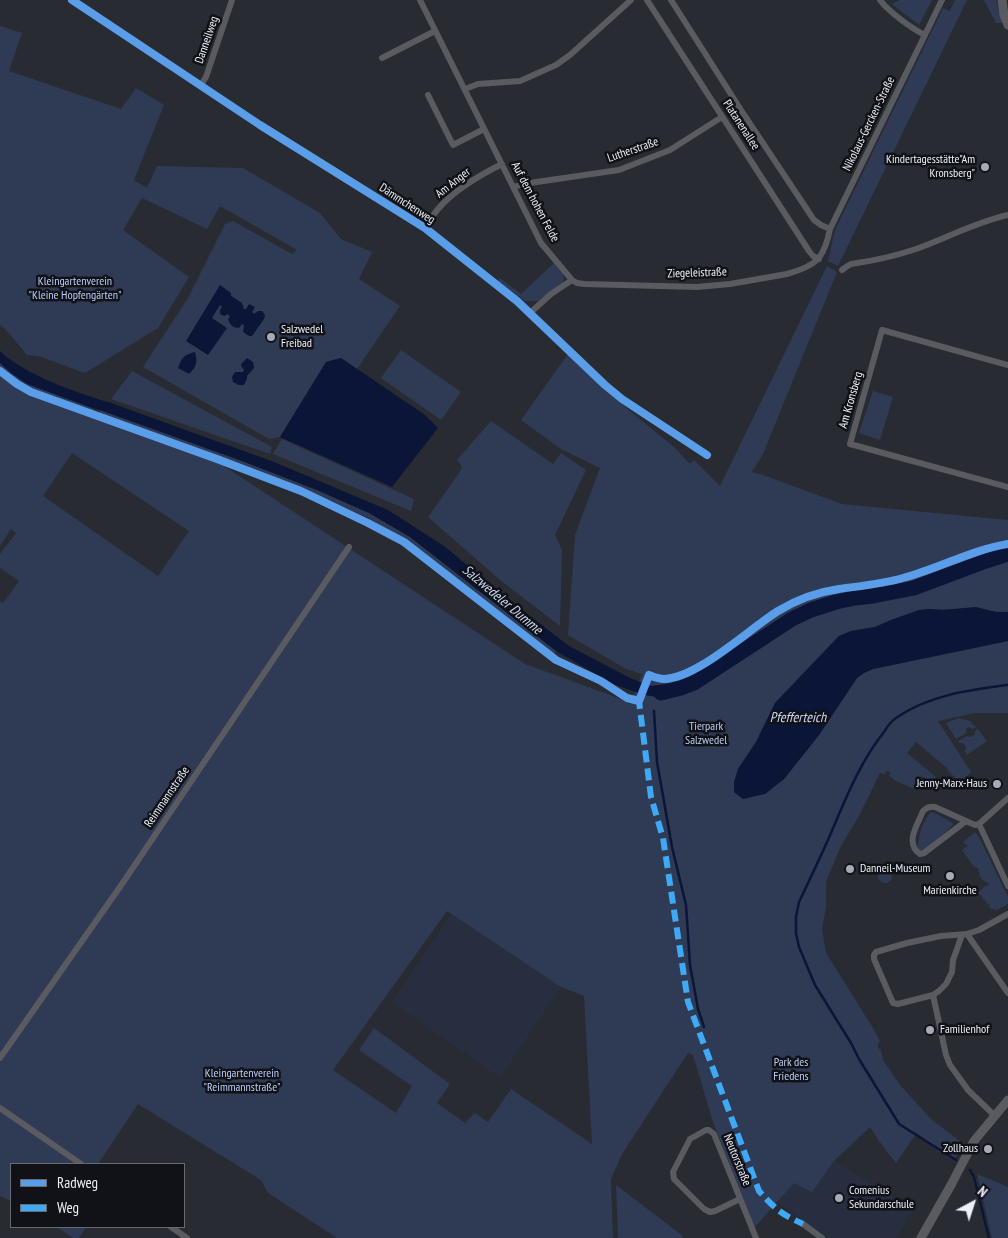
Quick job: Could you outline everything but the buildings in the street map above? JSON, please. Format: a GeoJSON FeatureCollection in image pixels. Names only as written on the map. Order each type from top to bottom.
{"type":"FeatureCollection","features":[{"type":"Feature","properties":{"kind":"street","name":"Dämmchenweg"},"geometry":{"type":"LineString","coordinates":[[72,0],[260,125],[425,228],[530,313],[622,399],[707,455]]}},
{"type":"Feature","properties":{"kind":"street","name":"Danneilweg"},"geometry":{"type":"LineString","coordinates":[[201,85],[206,76],[232,0]]}},
{"type":"Feature","properties":{"kind":"street","name":"Auf dem hohen Felde"},"geometry":{"type":"LineString","coordinates":[[420,0],[541,243],[572,280]]}},
{"type":"Feature","properties":{"kind":"street"},"geometry":{"type":"LineString","coordinates":[[464,89],[478,84],[520,81],[556,65],[570,55],[631,0]]}},
{"type":"Feature","properties":{"kind":"street","name":"Platanenallee"},"geometry":{"type":"LineString","coordinates":[[647,0],[809,251],[819,259]]}},
{"type":"Feature","properties":{"kind":"street","name":"Platanenallee"},"geometry":{"type":"LineString","coordinates":[[670,0],[814,220],[830,229]]}},
{"type":"Feature","properties":{"kind":"street"},"geometry":{"type":"LineString","coordinates":[[880,0],[886,8],[916,31],[925,35]]}},
{"type":"Feature","properties":{"kind":"street","name":"Nikolaus-Gercken-Straße"},"geometry":{"type":"LineString","coordinates":[[819,259],[824,251],[830,229],[942,0]]}},
{"type":"Feature","properties":{"kind":"street"},"geometry":{"type":"LineString","coordinates":[[1002,0],[1004,15],[1008,25]]}},
{"type":"Feature","properties":{"kind":"street"},"geometry":{"type":"LineString","coordinates":[[382,58],[435,31]]}},
{"type":"Feature","properties":{"kind":"street"},"geometry":{"type":"LineString","coordinates":[[428,95],[453,145],[484,129]]}},
{"type":"Feature","properties":{"kind":"street","name":"Lutherstraße"},"geometry":{"type":"LineString","coordinates":[[514,187],[523,184],[619,170],[670,150],[722,117]]}},
{"type":"Feature","properties":{"kind":"street","name":"Am Anger"},"geometry":{"type":"LineString","coordinates":[[425,228],[438,209],[456,193],[479,176],[502,164]]}},
{"type":"Feature","properties":{"kind":"street"},"geometry":{"type":"LineString","coordinates":[[842,270],[851,264],[916,249],[1008,215]]}},
{"type":"Feature","properties":{"kind":"street","name":"Ziegeleistraße"},"geometry":{"type":"LineString","coordinates":[[572,280],[584,284],[715,286],[796,272],[819,259]]}},
{"type":"Feature","properties":{"kind":"street"},"geometry":{"type":"LineString","coordinates":[[530,313],[551,294],[572,280]]}},
{"type":"Feature","properties":{"kind":"street","name":"Am Kronsberg"},"geometry":{"type":"LineString","coordinates":[[1008,365],[882,330],[850,444],[1008,487]]}},
{"type":"Feature","properties":{"kind":"street","name":"Reimmannstraße"},"geometry":{"type":"LineString","coordinates":[[0,1058],[122,884],[349,547]]}},
{"type":"Feature","properties":{"kind":"street"},"geometry":{"type":"LineString","coordinates":[[966,821],[924,853],[920,854],[914,850],[912,837],[927,808],[935,807],[975,825],[979,824],[1008,798]]}},
{"type":"Feature","properties":{"kind":"street"},"geometry":{"type":"LineString","coordinates":[[979,824],[1008,886]]}},
{"type":"Feature","properties":{"kind":"street"},"geometry":{"type":"LineString","coordinates":[[964,934],[953,960],[952,972],[946,984],[939,991],[933,995],[898,1004],[892,1002],[874,959],[876,952],[907,943],[979,930],[1008,914]]}},
{"type":"Feature","properties":{"kind":"street"},"geometry":{"type":"LineString","coordinates":[[964,934],[1008,993]]}},
{"type":"Feature","properties":{"kind":"street"},"geometry":{"type":"LineString","coordinates":[[933,995],[948,1060],[973,1096],[994,1115]]}},
{"type":"Feature","properties":{"kind":"street"},"geometry":{"type":"LineString","coordinates":[[921,1238],[978,1135],[1008,1100]]}},
{"type":"Feature","properties":{"kind":"street"},"geometry":{"type":"LineString","coordinates":[[0,1108],[80,1163]]}},
{"type":"Feature","properties":{"kind":"street","name":"Neutorstraße"},"geometry":{"type":"LineString","coordinates":[[740,1199],[710,1212],[704,1209],[674,1179],[673,1172],[690,1139],[706,1130],[714,1134],[756,1238]]}},
{"type":"Feature","properties":{"kind":"street"},"geometry":{"type":"LineString","coordinates":[[803,1224],[822,1238]]}},
{"type":"Feature","properties":{"kind":"street"},"geometry":{"type":"LineString","coordinates":[[172,1228],[187,1238]]}},
{"type":"Feature","properties":{"kind":"shaded area"},"geometry":{"type":"Polygon","coordinates":[[[451,914],[561,987],[500,1078],[392,1002],[451,914]]]}},
{"type":"Feature","properties":{"kind":"shaded area","name":"Comenius Sekundarschule"},"geometry":{"type":"Polygon","coordinates":[[[834,1161],[914,1209],[896,1238],[828,1238],[778,1203],[794,1182],[812,1192],[834,1161]]]}},
{"type":"Feature","properties":{"kind":"green space"},"geometry":{"type":"Polygon","coordinates":[[[900,0],[932,0],[919,25],[892,4],[900,0]]]}},
{"type":"Feature","properties":{"kind":"green space"},"geometry":{"type":"Polygon","coordinates":[[[955,0],[967,0],[838,266],[828,261],[835,230],[943,8],[950,11],[955,0]]]}},
{"type":"Feature","properties":{"kind":"green space"},"geometry":{"type":"Polygon","coordinates":[[[984,0],[996,0],[1002,23],[996,23],[984,0]]]}},
{"type":"Feature","properties":{"kind":"green space","name":"Kleingartenverein \"Kleine Hopfengärten\""},"geometry":{"type":"Polygon","coordinates":[[[0,26],[22,33],[9,71],[121,109],[136,88],[164,105],[134,180],[147,188],[157,166],[243,168],[320,213],[341,239],[372,252],[359,279],[400,306],[357,369],[341,358],[326,362],[280,437],[269,439],[143,367],[188,298],[225,224],[233,221],[292,254],[297,250],[220,206],[207,229],[142,198],[123,230],[189,277],[158,328],[85,373],[38,356],[27,355],[0,325],[0,26]]]}},
{"type":"Feature","properties":{"kind":"green space"},"geometry":{"type":"Polygon","coordinates":[[[554,263],[563,274],[564,281],[538,301],[525,301],[498,281],[500,278],[521,294],[554,263]]]}},
{"type":"Feature","properties":{"kind":"green space"},"geometry":{"type":"Polygon","coordinates":[[[827,266],[837,272],[763,454],[752,472],[842,504],[1008,520],[1008,612],[919,610],[875,627],[851,631],[839,636],[775,703],[756,742],[738,769],[765,794],[784,779],[819,735],[857,678],[864,673],[873,669],[1008,641],[1008,713],[975,713],[938,721],[971,772],[964,780],[959,781],[947,768],[916,742],[907,753],[936,777],[933,781],[921,776],[914,789],[894,780],[889,776],[890,772],[880,773],[860,814],[840,848],[826,882],[826,907],[822,929],[826,953],[873,1028],[880,1041],[878,1048],[881,1050],[883,1060],[900,1085],[932,1120],[964,1144],[954,1160],[916,1134],[896,1163],[870,1127],[834,1161],[812,1192],[794,1183],[754,1228],[713,1122],[693,1055],[688,1053],[622,1154],[611,1179],[613,1238],[337,1238],[268,1193],[261,1180],[138,1104],[99,1163],[10,1163],[10,1201],[0,1196],[0,601],[3,603],[19,581],[0,568],[0,554],[16,533],[11,529],[0,546],[0,375],[27,393],[221,464],[525,664],[630,704],[642,674],[626,669],[568,635],[575,535],[600,468],[561,449],[521,420],[568,354],[625,407],[674,447],[690,464],[694,460],[720,486],[827,266]],[[72,453],[43,496],[158,576],[189,531],[72,453]],[[447,911],[333,1070],[396,1113],[412,1086],[359,1050],[374,1028],[450,1084],[437,1103],[465,1123],[475,1113],[488,1122],[511,1089],[592,1144],[584,996],[561,987],[447,911]]]}},
{"type":"Feature","properties":{"kind":"green space"},"geometry":{"type":"Polygon","coordinates":[[[401,350],[461,392],[441,420],[381,378],[401,350]]]}},
{"type":"Feature","properties":{"kind":"green space"},"geometry":{"type":"Polygon","coordinates":[[[0,363],[33,384],[95,409],[92,412],[32,389],[0,368],[0,363]]]}},
{"type":"Feature","properties":{"kind":"green space"},"geometry":{"type":"Polygon","coordinates":[[[132,371],[272,447],[270,454],[111,399],[132,371]]]}},
{"type":"Feature","properties":{"kind":"green space"},"geometry":{"type":"Polygon","coordinates":[[[873,391],[893,397],[880,440],[859,433],[873,391]]]}},
{"type":"Feature","properties":{"kind":"green space"},"geometry":{"type":"Polygon","coordinates":[[[100,410],[242,461],[317,490],[369,513],[410,537],[556,651],[553,655],[412,545],[369,518],[288,483],[98,414],[100,410]]]}},
{"type":"Feature","properties":{"kind":"green space"},"geometry":{"type":"Polygon","coordinates":[[[491,421],[553,464],[561,453],[586,470],[555,535],[562,550],[560,626],[500,580],[428,517],[459,473],[462,467],[457,460],[491,421]]]}},
{"type":"Feature","properties":{"kind":"green space"},"geometry":{"type":"Polygon","coordinates":[[[282,439],[414,499],[411,511],[273,454],[282,439]]]}},
{"type":"Feature","properties":{"kind":"green space"},"geometry":{"type":"Polygon","coordinates":[[[959,718],[970,721],[976,727],[973,729],[969,727],[966,729],[966,733],[956,739],[946,723],[959,718]]]}},
{"type":"Feature","properties":{"kind":"green space"},"geometry":{"type":"Polygon","coordinates":[[[978,729],[987,741],[967,755],[966,747],[958,741],[967,736],[971,737],[978,729]]]}},
{"type":"Feature","properties":{"kind":"green space"},"geometry":{"type":"Polygon","coordinates":[[[931,812],[954,824],[926,851],[922,851],[918,848],[920,834],[931,812]]]}},
{"type":"Feature","properties":{"kind":"green space"},"geometry":{"type":"Polygon","coordinates":[[[975,832],[1008,897],[1008,904],[997,910],[991,909],[990,904],[985,902],[986,900],[978,893],[989,884],[981,879],[979,870],[975,868],[962,850],[968,847],[963,842],[975,832]]]}},
{"type":"Feature","properties":{"kind":"green space"},"geometry":{"type":"Polygon","coordinates":[[[882,869],[888,869],[892,876],[888,883],[882,883],[878,879],[878,873],[882,869]]]}},
{"type":"Feature","properties":{"kind":"green space"},"geometry":{"type":"Polygon","coordinates":[[[977,1174],[1008,1187],[1008,1238],[992,1238],[977,1174]]]}},
{"type":"Feature","properties":{"kind":"green space"},"geometry":{"type":"Polygon","coordinates":[[[616,1185],[683,1236],[682,1238],[618,1238],[616,1185]]]}},
{"type":"Feature","properties":{"kind":"green space"},"geometry":{"type":"Polygon","coordinates":[[[58,1228],[85,1228],[79,1238],[73,1238],[58,1228]]]}},
{"type":"Feature","properties":{"kind":"water"},"geometry":{"type":"Polygon","coordinates":[[[220,285],[231,293],[231,296],[242,303],[244,309],[249,304],[255,307],[252,312],[254,314],[262,311],[265,315],[252,336],[249,336],[243,332],[244,325],[242,324],[239,328],[233,327],[228,319],[230,317],[228,314],[224,316],[220,314],[222,307],[220,305],[212,318],[227,328],[208,355],[186,341],[220,285]]]}},
{"type":"Feature","properties":{"kind":"water","name":"Salzwedeler Dumme"},"geometry":{"type":"Polygon","coordinates":[[[0,351],[23,368],[52,382],[274,462],[388,510],[444,546],[569,646],[628,677],[650,686],[675,683],[684,690],[657,697],[644,695],[613,684],[556,651],[410,537],[369,513],[317,490],[242,461],[27,384],[0,363],[0,351]]]}},
{"type":"Feature","properties":{"kind":"water"},"geometry":{"type":"Polygon","coordinates":[[[195,352],[196,364],[189,374],[178,368],[184,357],[195,352]]]}},
{"type":"Feature","properties":{"kind":"water"},"geometry":{"type":"Polygon","coordinates":[[[247,358],[253,362],[254,368],[247,376],[244,385],[239,385],[233,382],[232,377],[235,372],[243,372],[244,369],[241,364],[247,358]]]}},
{"type":"Feature","properties":{"kind":"water"},"geometry":{"type":"Polygon","coordinates":[[[341,358],[425,415],[438,428],[392,487],[280,437],[326,362],[341,358]]]}},
{"type":"Feature","properties":{"kind":"water","name":"Pfefferteich"},"geometry":{"type":"Polygon","coordinates":[[[976,607],[996,612],[1008,612],[1008,641],[873,669],[864,673],[857,678],[819,735],[784,779],[765,794],[743,799],[734,792],[734,782],[738,769],[756,742],[775,703],[839,636],[851,631],[875,627],[919,610],[976,607]]]}},
{"type":"Feature","properties":{"kind":"waterway","name":"Salzwedeler Dumme"},"geometry":{"type":"LineString","coordinates":[[661,693],[694,683],[792,619],[811,610],[836,602],[914,588],[1008,554]]}},
{"type":"Feature","properties":{"kind":"waterway"},"geometry":{"type":"LineString","coordinates":[[956,1160],[899,1124],[815,985],[799,947],[796,933],[796,917],[799,902],[854,781],[875,744],[891,722],[909,710],[936,699],[964,692],[1008,685]]}},
{"type":"Feature","properties":{"kind":"waterway"},"geometry":{"type":"LineString","coordinates":[[654,711],[657,762],[672,847],[686,905],[690,965],[698,1009],[704,1027]]}},
{"type":"Feature","properties":{"kind":"waterway"},"geometry":{"type":"LineString","coordinates":[[970,1170],[974,1177],[989,1238]]}},
{"type":"Feature","properties":{"kind":"marked path"},"geometry":{"type":"LineString","coordinates":[[640,697],[651,797],[663,838],[688,1002],[759,1191],[779,1210],[803,1224]]}},
{"type":"Feature","properties":{"kind":"cycle path"},"geometry":{"type":"LineString","coordinates":[[72,0],[260,125],[425,228],[517,301],[622,399],[707,455]]}},
{"type":"Feature","properties":{"kind":"cycle path"},"geometry":{"type":"LineString","coordinates":[[0,371],[31,392],[301,491],[368,523],[404,542],[556,660],[601,681],[627,698],[639,701],[649,675],[664,679],[677,677],[692,670],[707,662],[778,611],[800,600],[831,590],[903,578],[968,555],[1008,544]]}},
{"type":"Feature","properties":{"kind":"place","name":"Kindertagesstätte\"Am Kronsberg\""},"geometry":{"type":"Point","coordinates":[985,167]}},
{"type":"Feature","properties":{"kind":"place","name":"Salzwedel Freibad"},"geometry":{"type":"Point","coordinates":[271,337]}},
{"type":"Feature","properties":{"kind":"place","name":"Jenny-Marx-Haus"},"geometry":{"type":"Point","coordinates":[997,784]}},
{"type":"Feature","properties":{"kind":"place","name":"Danneil-Museum"},"geometry":{"type":"Point","coordinates":[850,869]}},
{"type":"Feature","properties":{"kind":"place","name":"Marienkirche"},"geometry":{"type":"Point","coordinates":[950,876]}},
{"type":"Feature","properties":{"kind":"place","name":"Familienhof"},"geometry":{"type":"Point","coordinates":[930,1030]}},
{"type":"Feature","properties":{"kind":"place","name":"Zollhaus"},"geometry":{"type":"Point","coordinates":[988,1149]}},
{"type":"Feature","properties":{"kind":"place","name":"Comenius Sekundarschule"},"geometry":{"type":"Point","coordinates":[839,1198]}},
{"type":"Feature","properties":{"kind":"park label","name":"Tierpark Salzwedel"},"geometry":{"type":"Point","coordinates":[706,734]}},
{"type":"Feature","properties":{"kind":"park label","name":"Park des Friedens"},"geometry":{"type":"Point","coordinates":[791,1070]}},
{"type":"Feature","properties":{"kind":"park label","name":"Kleingartenverein \"Reimmannstraße\""},"geometry":{"type":"Point","coordinates":[242,1081]}}]}
